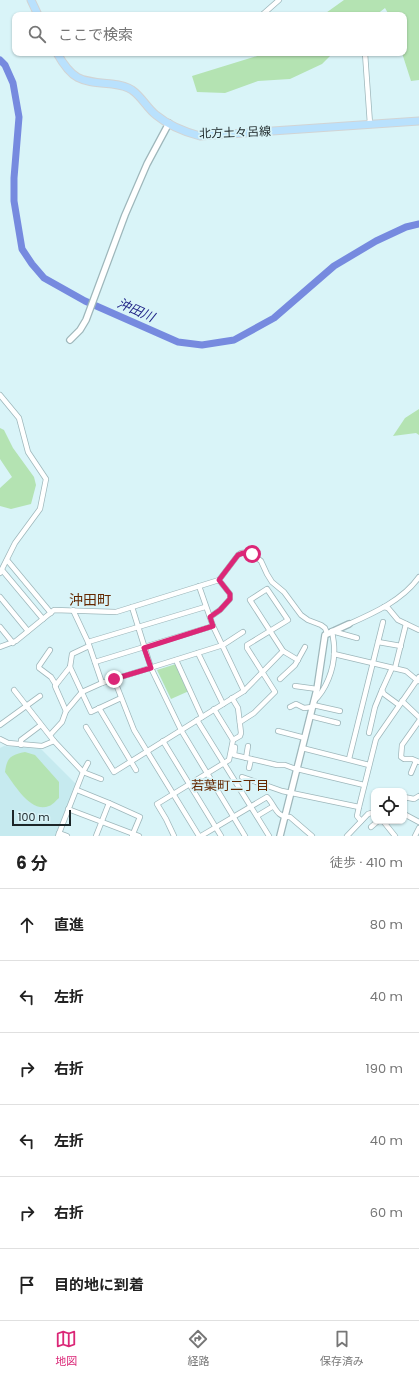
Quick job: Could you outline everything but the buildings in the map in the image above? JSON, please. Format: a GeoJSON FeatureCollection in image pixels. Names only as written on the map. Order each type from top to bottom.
{"type":"FeatureCollection","features":[{"type":"Feature","properties":{"kind":"main road"},"geometry":{"type":"LineString","coordinates":[[31,0],[37,12]]}},
{"type":"Feature","properties":{"kind":"main road","name":"北方土々呂線"},"geometry":{"type":"LineString","coordinates":[[59,56],[74,76],[89,82],[124,85],[134,91],[155,115],[187,132],[200,136],[419,121]]}},
{"type":"Feature","properties":{"kind":"street"},"geometry":{"type":"LineString","coordinates":[[265,12],[279,0]]}},
{"type":"Feature","properties":{"kind":"street"},"geometry":{"type":"LineString","coordinates":[[365,56],[370,124]]}},
{"type":"Feature","properties":{"kind":"street"},"geometry":{"type":"LineString","coordinates":[[70,340],[80,330],[87,319],[125,214],[169,123]]}},
{"type":"Feature","properties":{"kind":"street"},"geometry":{"type":"LineString","coordinates":[[0,395],[19,418],[28,452],[46,479],[41,507],[15,543],[1,572],[43,619]]}},
{"type":"Feature","properties":{"kind":"street"},"geometry":{"type":"LineString","coordinates":[[0,647],[13,643],[54,610],[116,612],[219,580],[238,555],[249,552],[262,561],[266,574],[272,582],[284,592],[301,615],[308,620],[321,625],[329,632],[357,638]]}},
{"type":"Feature","properties":{"kind":"street"},"geometry":{"type":"LineString","coordinates":[[7,560],[51,613]]}},
{"type":"Feature","properties":{"kind":"street"},"geometry":{"type":"LineString","coordinates":[[280,836],[317,690],[324,638],[329,632],[384,607],[413,586],[419,577]]}},
{"type":"Feature","properties":{"kind":"street"},"geometry":{"type":"LineString","coordinates":[[210,617],[220,610],[230,599],[230,594],[219,580]]}},
{"type":"Feature","properties":{"kind":"street"},"geometry":{"type":"LineString","coordinates":[[199,586],[213,626],[244,691]]}},
{"type":"Feature","properties":{"kind":"street"},"geometry":{"type":"LineString","coordinates":[[240,722],[254,713],[275,692],[247,648],[247,645],[270,631],[288,620],[267,589],[250,600],[270,631],[283,651],[298,660]]}},
{"type":"Feature","properties":{"kind":"street"},"geometry":{"type":"LineString","coordinates":[[0,597],[28,631]]}},
{"type":"Feature","properties":{"kind":"street"},"geometry":{"type":"LineString","coordinates":[[132,607],[151,668],[181,730],[245,836]]}},
{"type":"Feature","properties":{"kind":"street"},"geometry":{"type":"LineString","coordinates":[[56,685],[70,667],[72,654],[89,644],[206,607]]}},
{"type":"Feature","properties":{"kind":"street"},"geometry":{"type":"LineString","coordinates":[[384,607],[388,608],[398,620],[419,630]]}},
{"type":"Feature","properties":{"kind":"street"},"geometry":{"type":"LineString","coordinates":[[73,610],[89,644],[102,682]]}},
{"type":"Feature","properties":{"kind":"street"},"geometry":{"type":"LineString","coordinates":[[350,759],[383,622]]}},
{"type":"Feature","properties":{"kind":"street"},"geometry":{"type":"LineString","coordinates":[[369,733],[374,707],[393,668],[406,624]]}},
{"type":"Feature","properties":{"kind":"street"},"geometry":{"type":"LineString","coordinates":[[95,662],[213,626]]}},
{"type":"Feature","properties":{"kind":"street"},"geometry":{"type":"LineString","coordinates":[[0,627],[13,643]]}},
{"type":"Feature","properties":{"kind":"street"},"geometry":{"type":"LineString","coordinates":[[50,735],[62,722],[66,711],[82,692],[102,682],[222,645],[243,632]]}},
{"type":"Feature","properties":{"kind":"street"},"geometry":{"type":"LineString","coordinates":[[290,707],[296,704],[304,708],[313,704],[326,684],[331,672],[334,654],[329,632]]}},
{"type":"Feature","properties":{"kind":"street"},"geometry":{"type":"LineString","coordinates":[[378,642],[400,646]]}},
{"type":"Feature","properties":{"kind":"street"},"geometry":{"type":"LineString","coordinates":[[280,679],[295,665],[305,647]]}},
{"type":"Feature","properties":{"kind":"street"},"geometry":{"type":"LineString","coordinates":[[50,650],[39,668],[51,677],[56,685],[55,686],[66,711]]}},
{"type":"Feature","properties":{"kind":"street"},"geometry":{"type":"LineString","coordinates":[[86,727],[114,772],[244,691],[283,651]]}},
{"type":"Feature","properties":{"kind":"street"},"geometry":{"type":"LineString","coordinates":[[198,653],[223,704]]}},
{"type":"Feature","properties":{"kind":"street"},"geometry":{"type":"LineString","coordinates":[[334,654],[393,668],[406,672],[418,679],[376,739],[357,816],[361,821]]}},
{"type":"Feature","properties":{"kind":"street"},"geometry":{"type":"LineString","coordinates":[[176,660],[202,716]]}},
{"type":"Feature","properties":{"kind":"street"},"geometry":{"type":"LineString","coordinates":[[70,667],[91,712],[121,698]]}},
{"type":"Feature","properties":{"kind":"street"},"geometry":{"type":"LineString","coordinates":[[114,679],[134,730],[200,836],[267,797],[280,815],[290,817],[312,836]]}},
{"type":"Feature","properties":{"kind":"street"},"geometry":{"type":"LineString","coordinates":[[295,686],[317,690]]}},
{"type":"Feature","properties":{"kind":"street"},"geometry":{"type":"LineString","coordinates":[[14,690],[54,741],[84,772],[101,779]]}},
{"type":"Feature","properties":{"kind":"street"},"geometry":{"type":"LineString","coordinates":[[382,690],[384,694],[400,703],[419,717]]}},
{"type":"Feature","properties":{"kind":"street"},"geometry":{"type":"LineString","coordinates":[[0,725],[40,696]]}},
{"type":"Feature","properties":{"kind":"street"},"geometry":{"type":"LineString","coordinates":[[232,698],[238,708],[241,733],[240,736],[233,740]]}},
{"type":"Feature","properties":{"kind":"street"},"geometry":{"type":"LineString","coordinates":[[313,704],[340,712]]}},
{"type":"Feature","properties":{"kind":"street"},"geometry":{"type":"LineString","coordinates":[[99,708],[136,770]]}},
{"type":"Feature","properties":{"kind":"street"},"geometry":{"type":"LineString","coordinates":[[174,836],[157,804],[229,760],[233,740],[214,709]]}},
{"type":"Feature","properties":{"kind":"street"},"geometry":{"type":"LineString","coordinates":[[310,716],[338,723]]}},
{"type":"Feature","properties":{"kind":"street"},"geometry":{"type":"LineString","coordinates":[[197,720],[269,836]]}},
{"type":"Feature","properties":{"kind":"street"},"geometry":{"type":"LineString","coordinates":[[411,773],[417,762],[401,757],[402,745],[419,721]]}},
{"type":"Feature","properties":{"kind":"street"},"geometry":{"type":"LineString","coordinates":[[21,745],[21,740],[41,725]]}},
{"type":"Feature","properties":{"kind":"street"},"geometry":{"type":"LineString","coordinates":[[278,731],[305,738]]}},
{"type":"Feature","properties":{"kind":"street"},"geometry":{"type":"LineString","coordinates":[[0,739],[8,743],[42,746],[54,741]]}},
{"type":"Feature","properties":{"kind":"street"},"geometry":{"type":"LineString","coordinates":[[163,741],[222,836]]}},
{"type":"Feature","properties":{"kind":"street"},"geometry":{"type":"LineString","coordinates":[[246,758],[248,746]]}},
{"type":"Feature","properties":{"kind":"street"},"geometry":{"type":"LineString","coordinates":[[235,747],[234,755],[277,765],[284,765],[364,785]]}},
{"type":"Feature","properties":{"kind":"street"},"geometry":{"type":"LineString","coordinates":[[302,748],[370,765]]}},
{"type":"Feature","properties":{"kind":"street"},"geometry":{"type":"LineString","coordinates":[[249,768],[251,759]]}},
{"type":"Feature","properties":{"kind":"street"},"geometry":{"type":"LineString","coordinates":[[67,836],[59,834],[88,762]]}},
{"type":"Feature","properties":{"kind":"street"},"geometry":{"type":"LineString","coordinates":[[242,777],[270,787],[359,807]]}},
{"type":"Feature","properties":{"kind":"street"},"geometry":{"type":"LineString","coordinates":[[77,790],[140,817],[133,835]]}},
{"type":"Feature","properties":{"kind":"street"},"geometry":{"type":"LineString","coordinates":[[407,798],[414,799],[419,796]]}},
{"type":"Feature","properties":{"kind":"street"},"geometry":{"type":"LineString","coordinates":[[96,836],[109,803]]}},
{"type":"Feature","properties":{"kind":"street"},"geometry":{"type":"LineString","coordinates":[[257,816],[272,807]]}},
{"type":"Feature","properties":{"kind":"street"},"geometry":{"type":"LineString","coordinates":[[68,809],[139,836]]}},
{"type":"Feature","properties":{"kind":"street"},"geometry":{"type":"LineString","coordinates":[[347,836],[368,814],[371,813]]}},
{"type":"Feature","properties":{"kind":"street"},"geometry":{"type":"LineString","coordinates":[[407,816],[419,822]]}},
{"type":"Feature","properties":{"kind":"street"},"geometry":{"type":"LineString","coordinates":[[371,827],[374,824]]}},
{"type":"Feature","properties":{"kind":"street"},"geometry":{"type":"LineString","coordinates":[[385,824],[395,836]]}},
{"type":"Feature","properties":{"kind":"street"},"geometry":{"type":"LineString","coordinates":[[415,836],[419,828]]}},
{"type":"Feature","properties":{"kind":"shaded area"},"geometry":{"type":"Polygon","coordinates":[[[4,746],[41,749],[76,784],[55,836],[0,836],[0,748],[4,746]]]}},
{"type":"Feature","properties":{"kind":"green space"},"geometry":{"type":"Polygon","coordinates":[[[344,0],[419,0],[419,80],[411,81],[403,56],[407,56],[407,12],[387,12],[385,8],[380,12],[327,12],[344,0]]]}},
{"type":"Feature","properties":{"kind":"green space"},"geometry":{"type":"Polygon","coordinates":[[[257,56],[330,56],[322,64],[290,79],[258,81],[225,93],[197,92],[192,76],[257,56]]]}},
{"type":"Feature","properties":{"kind":"green space"},"geometry":{"type":"Polygon","coordinates":[[[419,409],[419,435],[416,433],[393,436],[405,418],[419,409]]]}},
{"type":"Feature","properties":{"kind":"green space"},"geometry":{"type":"Polygon","coordinates":[[[0,428],[4,430],[13,448],[34,477],[36,485],[31,504],[11,509],[0,506],[0,488],[12,477],[0,459],[0,428]]]}},
{"type":"Feature","properties":{"kind":"green space"},"geometry":{"type":"Polygon","coordinates":[[[176,664],[189,691],[171,699],[157,670],[176,664]]]}},
{"type":"Feature","properties":{"kind":"green space"},"geometry":{"type":"Polygon","coordinates":[[[25,752],[35,755],[59,782],[59,798],[53,804],[42,807],[36,806],[30,802],[18,790],[5,772],[10,758],[16,754],[25,752]]]}},
{"type":"Feature","properties":{"kind":"waterway","name":"沖田川"},"geometry":{"type":"LineString","coordinates":[[0,60],[5,65],[13,83],[19,117],[14,178],[14,201],[22,249],[44,278],[85,301],[178,342],[202,345],[234,340],[274,318],[334,266],[376,241],[406,227],[419,224]]}},
{"type":"Feature","properties":{"kind":"district","name":"沖田町"},"geometry":{"type":"Point","coordinates":[90,600]}},
{"type":"Feature","properties":{"kind":"district","name":"若葉町二丁目"},"geometry":{"type":"Point","coordinates":[230,785]}},
{"type":"Feature","properties":{"kind":"route"},"geometry":{"type":"LineString","coordinates":[[114,679],[151,668],[144,648],[213,626],[210,617],[220,610],[230,599],[230,594],[219,580],[233,564],[238,555],[249,552],[252,554]]}}]}
